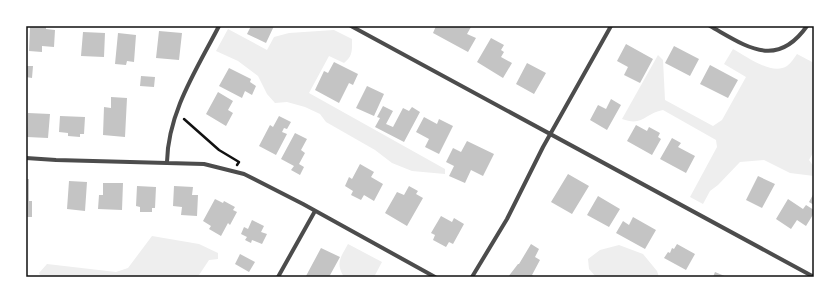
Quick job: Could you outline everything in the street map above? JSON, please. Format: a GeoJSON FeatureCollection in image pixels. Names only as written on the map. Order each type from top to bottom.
{"type":"FeatureCollection","features":[{"type":"Feature","properties":{"kind":"street"},"geometry":{"type":"LineString","coordinates":[[167,162],[170,136],[177,110],[219,26]]}},
{"type":"Feature","properties":{"kind":"street"},"geometry":{"type":"LineString","coordinates":[[351,26],[814,276]]}},
{"type":"Feature","properties":{"kind":"street"},"geometry":{"type":"LineString","coordinates":[[472,277],[507,219],[550,134],[611,26]]}},
{"type":"Feature","properties":{"kind":"street"},"geometry":{"type":"LineString","coordinates":[[710,26],[744,45],[759,50],[774,51],[789,46],[800,37],[807,26]]}},
{"type":"Feature","properties":{"kind":"street"},"geometry":{"type":"LineString","coordinates":[[26,158],[204,164],[235,171],[257,180],[435,277]]}},
{"type":"Feature","properties":{"kind":"street"},"geometry":{"type":"LineString","coordinates":[[278,277],[315,211]]}},
{"type":"Feature","properties":{"kind":"path"},"geometry":{"type":"LineString","coordinates":[[177,110],[184,120],[197,132],[219,150],[239,162],[235,171]]}},
{"type":"Feature","properties":{"kind":"shaded area"},"geometry":{"type":"Polygon","coordinates":[[[228,29],[267,50],[274,37],[289,33],[334,30],[352,39],[352,50],[349,58],[344,63],[329,56],[309,93],[445,169],[445,174],[412,171],[392,163],[375,150],[326,122],[320,114],[305,107],[287,102],[275,103],[267,94],[258,76],[238,61],[216,51],[228,29]]]}},
{"type":"Feature","properties":{"kind":"shaded area"},"geometry":{"type":"Polygon","coordinates":[[[733,49],[759,64],[774,69],[787,66],[797,54],[814,63],[814,151],[809,160],[814,167],[814,176],[790,173],[764,160],[740,162],[718,185],[710,191],[703,204],[690,197],[717,147],[716,140],[663,110],[635,121],[622,119],[658,55],[663,60],[665,100],[713,126],[722,120],[746,77],[724,64],[733,49]]]}},
{"type":"Feature","properties":{"kind":"shaded area"},"geometry":{"type":"Polygon","coordinates":[[[152,236],[199,244],[218,253],[218,259],[209,260],[199,275],[195,277],[41,277],[39,273],[47,264],[116,272],[128,268],[152,236]]]}},
{"type":"Feature","properties":{"kind":"shaded area"},"geometry":{"type":"Polygon","coordinates":[[[348,244],[382,262],[374,277],[344,277],[339,264],[341,256],[348,244]]]}},
{"type":"Feature","properties":{"kind":"shaded area"},"geometry":{"type":"Polygon","coordinates":[[[619,245],[643,254],[657,271],[659,277],[596,277],[589,269],[588,259],[600,250],[619,245]]]}},
{"type":"Feature","properties":{"kind":"building"},"geometry":{"type":"Polygon","coordinates":[[[46,26],[46,29],[55,30],[54,47],[42,46],[42,52],[29,51],[30,27],[46,26]]]}},
{"type":"Feature","properties":{"kind":"building"},"geometry":{"type":"Polygon","coordinates":[[[251,26],[274,26],[266,43],[247,34],[251,26]]]}},
{"type":"Feature","properties":{"kind":"building"},"geometry":{"type":"Polygon","coordinates":[[[436,26],[469,26],[471,27],[467,34],[476,38],[468,52],[433,33],[436,26]]]}},
{"type":"Feature","properties":{"kind":"building"},"geometry":{"type":"Polygon","coordinates":[[[159,31],[182,33],[179,60],[156,58],[159,31]]]}},
{"type":"Feature","properties":{"kind":"building"},"geometry":{"type":"Polygon","coordinates":[[[83,32],[105,33],[104,57],[81,56],[83,32]]]}},
{"type":"Feature","properties":{"kind":"building"},"geometry":{"type":"Polygon","coordinates":[[[118,33],[136,35],[134,62],[127,61],[126,65],[115,64],[118,33]]]}},
{"type":"Feature","properties":{"kind":"building"},"geometry":{"type":"Polygon","coordinates":[[[491,38],[504,45],[501,50],[504,52],[501,57],[512,63],[503,78],[477,62],[491,38]]]}},
{"type":"Feature","properties":{"kind":"building"},"geometry":{"type":"Polygon","coordinates":[[[626,44],[653,59],[640,83],[624,75],[628,67],[617,61],[626,44]]]}},
{"type":"Feature","properties":{"kind":"building"},"geometry":{"type":"Polygon","coordinates":[[[674,46],[699,59],[690,76],[665,63],[674,46]]]}},
{"type":"Feature","properties":{"kind":"building"},"geometry":{"type":"Polygon","coordinates":[[[334,62],[358,74],[353,85],[349,83],[339,103],[315,90],[324,71],[328,73],[334,62]]]}},
{"type":"Feature","properties":{"kind":"building"},"geometry":{"type":"Polygon","coordinates":[[[527,63],[546,73],[534,94],[516,84],[527,63]]]}},
{"type":"Feature","properties":{"kind":"building"},"geometry":{"type":"Polygon","coordinates":[[[710,65],[738,80],[728,98],[700,84],[710,65]]]}},
{"type":"Feature","properties":{"kind":"building"},"geometry":{"type":"Polygon","coordinates":[[[26,66],[33,66],[32,78],[26,77],[26,66]]]}},
{"type":"Feature","properties":{"kind":"building"},"geometry":{"type":"Polygon","coordinates":[[[229,68],[251,79],[250,82],[256,86],[252,95],[245,91],[242,98],[219,86],[229,68]]]}},
{"type":"Feature","properties":{"kind":"building"},"geometry":{"type":"Polygon","coordinates":[[[141,76],[155,77],[154,87],[140,86],[141,76]]]}},
{"type":"Feature","properties":{"kind":"building"},"geometry":{"type":"Polygon","coordinates":[[[367,86],[384,94],[374,116],[356,108],[367,86]]]}},
{"type":"Feature","properties":{"kind":"building"},"geometry":{"type":"Polygon","coordinates":[[[218,92],[233,101],[228,110],[233,113],[226,126],[206,114],[218,92]]]}},
{"type":"Feature","properties":{"kind":"building"},"geometry":{"type":"Polygon","coordinates":[[[111,97],[127,98],[125,137],[103,135],[104,107],[111,108],[111,97]]]}},
{"type":"Feature","properties":{"kind":"building"},"geometry":{"type":"Polygon","coordinates":[[[611,99],[621,105],[607,130],[590,120],[598,105],[606,109],[611,99]]]}},
{"type":"Feature","properties":{"kind":"building"},"geometry":{"type":"Polygon","coordinates":[[[383,106],[393,111],[386,124],[393,127],[403,108],[409,111],[412,107],[420,112],[404,142],[375,127],[380,118],[377,117],[383,106]]]}},
{"type":"Feature","properties":{"kind":"building"},"geometry":{"type":"Polygon","coordinates":[[[28,113],[50,114],[48,138],[27,137],[28,113]]]}},
{"type":"Feature","properties":{"kind":"building"},"geometry":{"type":"Polygon","coordinates":[[[60,116],[85,117],[84,134],[80,134],[80,137],[68,136],[68,133],[59,132],[60,116]]]}},
{"type":"Feature","properties":{"kind":"building"},"geometry":{"type":"Polygon","coordinates":[[[279,116],[291,122],[287,129],[284,128],[282,132],[287,134],[276,155],[259,146],[270,125],[273,127],[279,116]]]}},
{"type":"Feature","properties":{"kind":"building"},"geometry":{"type":"Polygon","coordinates":[[[424,117],[437,124],[439,119],[453,126],[439,154],[425,147],[429,139],[416,132],[424,117]]]}},
{"type":"Feature","properties":{"kind":"building"},"geometry":{"type":"Polygon","coordinates":[[[636,125],[647,131],[649,127],[660,133],[658,137],[661,139],[652,155],[627,141],[636,125]]]}},
{"type":"Feature","properties":{"kind":"building"},"geometry":{"type":"Polygon","coordinates":[[[295,133],[307,139],[301,150],[305,153],[299,164],[304,167],[300,175],[291,170],[294,166],[281,159],[295,133]]]}},
{"type":"Feature","properties":{"kind":"building"},"geometry":{"type":"Polygon","coordinates":[[[672,138],[681,143],[678,147],[695,156],[686,173],[660,159],[672,138]]]}},
{"type":"Feature","properties":{"kind":"building"},"geometry":{"type":"Polygon","coordinates":[[[467,141],[494,154],[483,176],[471,170],[465,183],[449,176],[454,166],[446,162],[453,148],[461,152],[467,141]]]}},
{"type":"Feature","properties":{"kind":"building"},"geometry":{"type":"Polygon","coordinates":[[[360,164],[374,172],[371,177],[383,184],[374,201],[364,195],[361,200],[351,195],[353,191],[345,186],[349,177],[352,179],[360,164]]]}},
{"type":"Feature","properties":{"kind":"building"},"geometry":{"type":"Polygon","coordinates":[[[568,174],[589,186],[572,214],[551,202],[568,174]]]}},
{"type":"Feature","properties":{"kind":"building"},"geometry":{"type":"Polygon","coordinates":[[[758,176],[775,184],[762,208],[746,200],[758,176]]]}},
{"type":"Feature","properties":{"kind":"building"},"geometry":{"type":"Polygon","coordinates":[[[26,179],[29,179],[29,201],[32,201],[32,217],[26,217],[26,179]]]}},
{"type":"Feature","properties":{"kind":"building"},"geometry":{"type":"Polygon","coordinates":[[[69,181],[87,182],[85,211],[67,209],[69,181]]]}},
{"type":"Feature","properties":{"kind":"building"},"geometry":{"type":"Polygon","coordinates":[[[103,183],[123,183],[122,210],[98,209],[99,195],[103,195],[103,183]]]}},
{"type":"Feature","properties":{"kind":"building"},"geometry":{"type":"Polygon","coordinates":[[[137,186],[156,187],[155,208],[152,208],[152,212],[140,212],[140,207],[136,206],[137,186]]]}},
{"type":"Feature","properties":{"kind":"building"},"geometry":{"type":"Polygon","coordinates":[[[174,186],[193,187],[192,195],[198,195],[197,216],[181,215],[182,207],[173,206],[174,186]]]}},
{"type":"Feature","properties":{"kind":"building"},"geometry":{"type":"Polygon","coordinates":[[[409,186],[418,191],[416,194],[423,198],[407,226],[385,213],[397,192],[404,195],[409,186]]]}},
{"type":"Feature","properties":{"kind":"building"},"geometry":{"type":"Polygon","coordinates":[[[814,193],[814,205],[809,202],[814,193]]]}},
{"type":"Feature","properties":{"kind":"building"},"geometry":{"type":"Polygon","coordinates":[[[598,196],[620,209],[609,227],[587,215],[598,196]]]}},
{"type":"Feature","properties":{"kind":"building"},"geometry":{"type":"Polygon","coordinates":[[[215,199],[223,203],[224,201],[235,207],[233,210],[237,212],[230,225],[228,223],[221,236],[209,229],[211,226],[203,221],[215,199]]]}},
{"type":"Feature","properties":{"kind":"building"},"geometry":{"type":"Polygon","coordinates":[[[788,199],[803,209],[806,205],[814,210],[814,213],[806,226],[797,220],[791,229],[776,219],[788,199]]]}},
{"type":"Feature","properties":{"kind":"building"},"geometry":{"type":"Polygon","coordinates":[[[441,216],[452,222],[454,218],[464,224],[453,244],[449,242],[446,247],[433,240],[435,235],[431,233],[441,216]]]}},
{"type":"Feature","properties":{"kind":"building"},"geometry":{"type":"Polygon","coordinates":[[[633,217],[656,230],[645,249],[616,233],[623,221],[629,225],[633,217]]]}},
{"type":"Feature","properties":{"kind":"building"},"geometry":{"type":"Polygon","coordinates":[[[252,220],[264,226],[261,232],[267,234],[262,244],[252,240],[251,243],[245,240],[247,237],[241,234],[244,227],[248,229],[252,220]]]}},
{"type":"Feature","properties":{"kind":"building"},"geometry":{"type":"Polygon","coordinates":[[[531,244],[539,249],[535,257],[540,260],[532,275],[536,277],[508,277],[519,264],[531,244]]]}},
{"type":"Feature","properties":{"kind":"building"},"geometry":{"type":"Polygon","coordinates":[[[677,244],[695,254],[686,270],[664,258],[668,252],[670,253],[672,248],[674,249],[677,244]]]}},
{"type":"Feature","properties":{"kind":"building"},"geometry":{"type":"Polygon","coordinates":[[[321,248],[340,257],[329,277],[308,277],[306,276],[321,248]]]}},
{"type":"Feature","properties":{"kind":"building"},"geometry":{"type":"Polygon","coordinates":[[[240,254],[255,262],[249,272],[235,264],[240,254]]]}},
{"type":"Feature","properties":{"kind":"building"},"geometry":{"type":"Polygon","coordinates":[[[715,272],[727,277],[713,277],[715,272]]]}}]}
